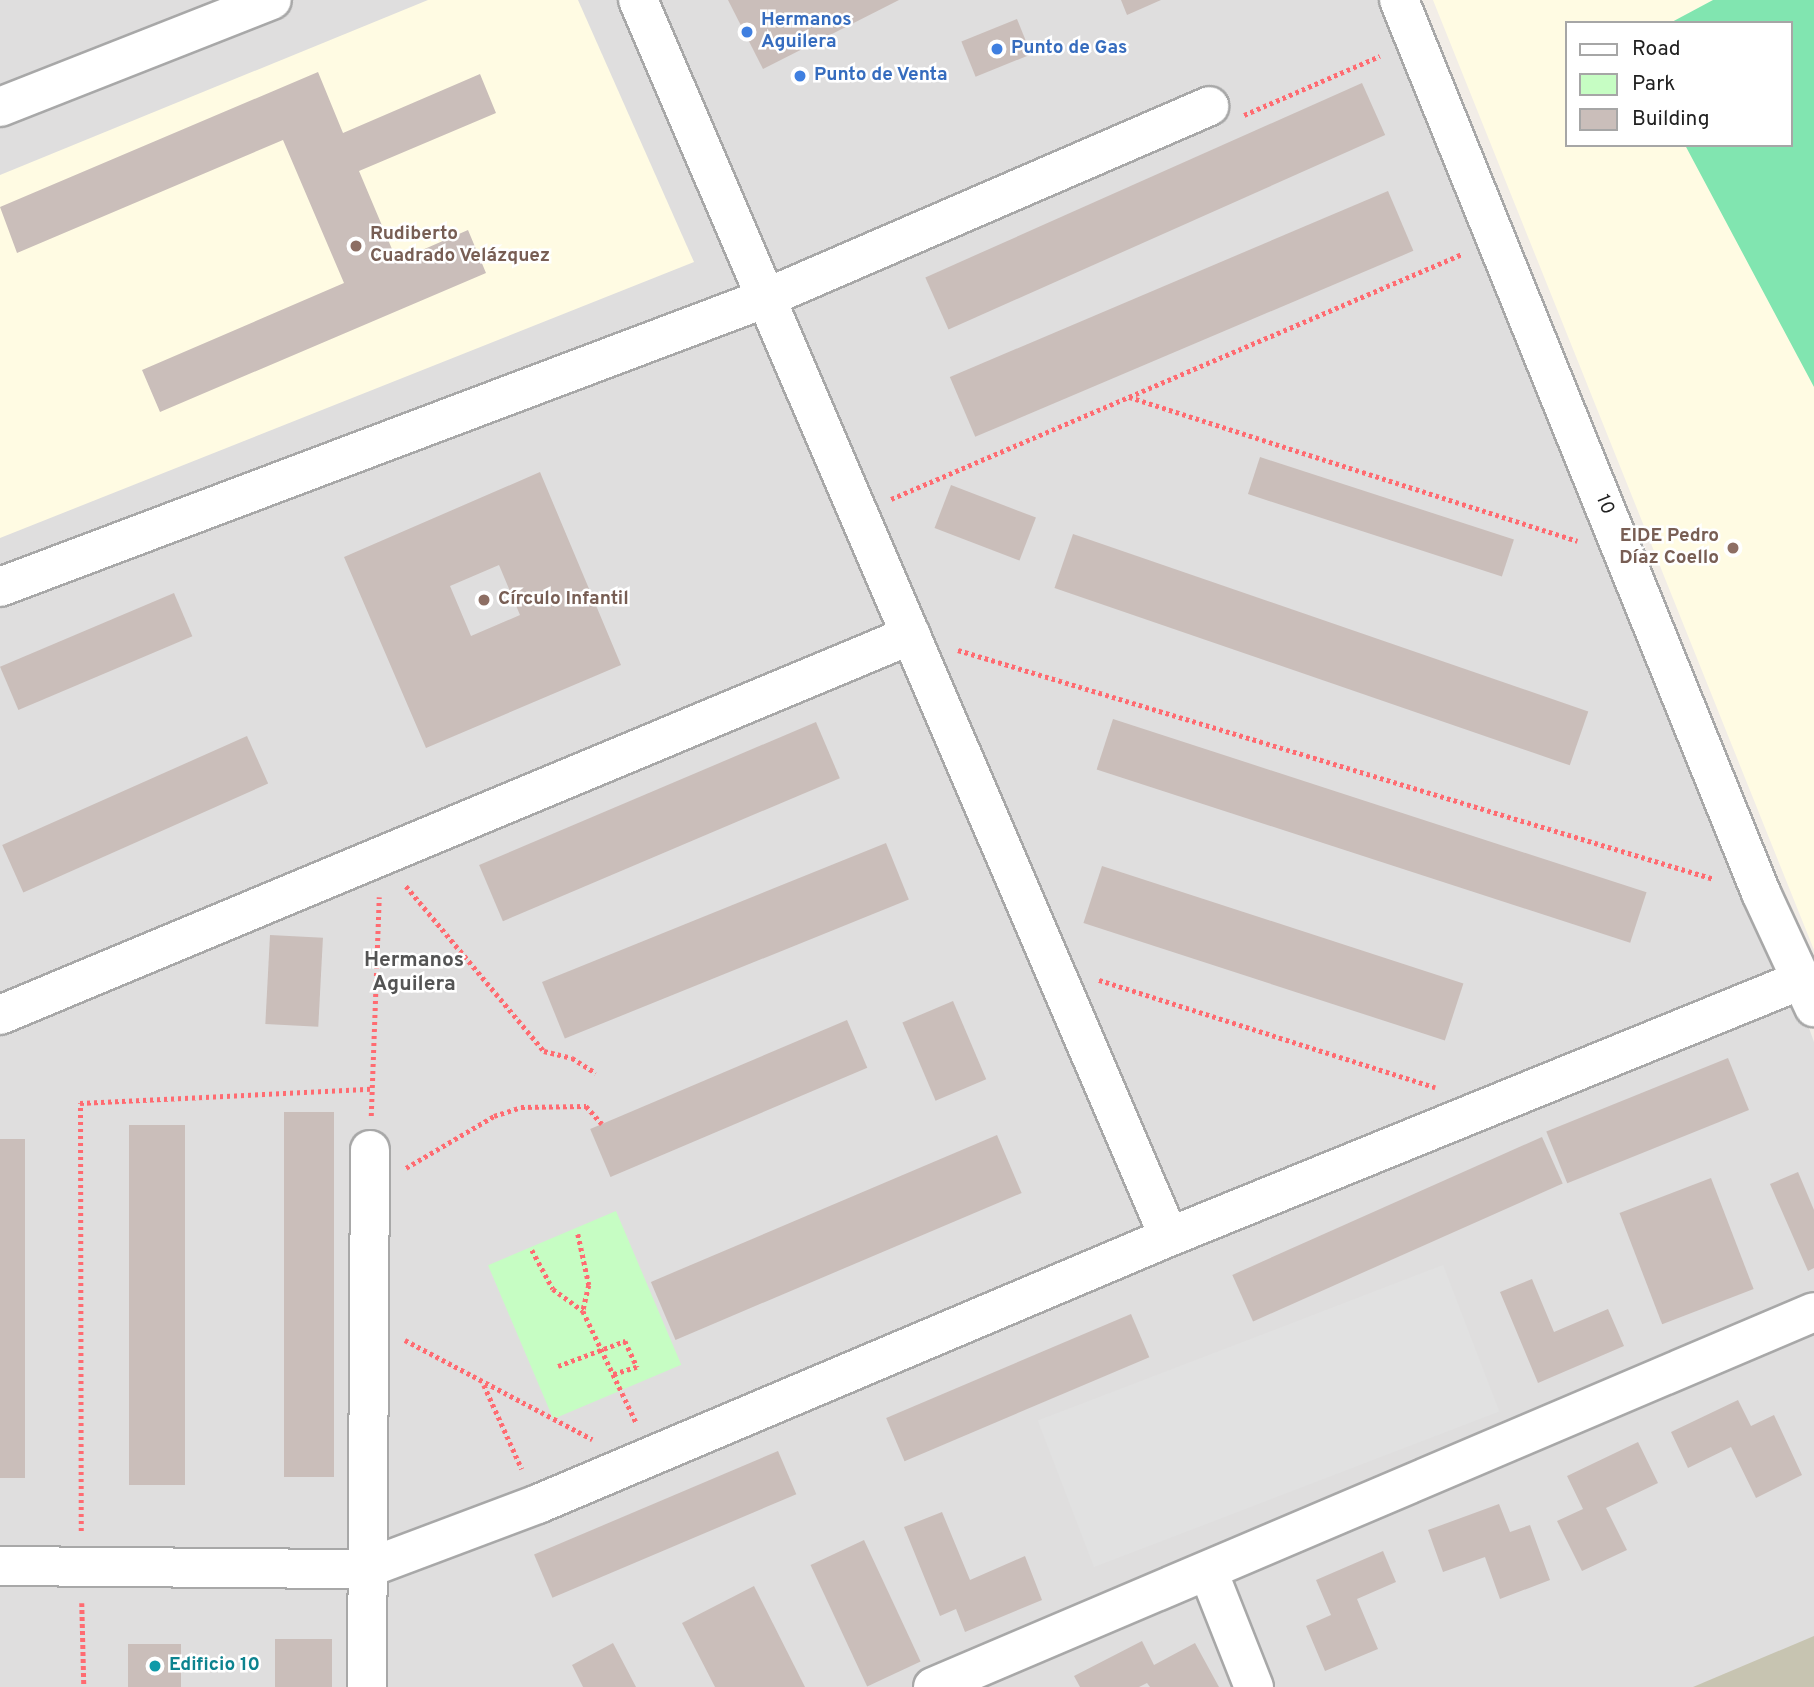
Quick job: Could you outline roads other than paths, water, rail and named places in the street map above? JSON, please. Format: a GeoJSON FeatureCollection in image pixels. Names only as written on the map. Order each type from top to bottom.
{"type":"FeatureCollection","features":[{"type":"Feature","properties":{"kind":"street"},"geometry":{"type":"LineString","coordinates":[[0,107],[272,0]]}},
{"type":"Feature","properties":{"kind":"street"},"geometry":{"type":"LineString","coordinates":[[638,0],[1169,1237]]}},
{"type":"Feature","properties":{"kind":"street","name":"10"},"geometry":{"type":"LineString","coordinates":[[1399,0],[1761,893],[1808,993]]}},
{"type":"Feature","properties":{"kind":"street"},"geometry":{"type":"LineString","coordinates":[[0,587],[766,298],[1209,106]]}},
{"type":"Feature","properties":{"kind":"street"},"geometry":{"type":"LineString","coordinates":[[0,1015],[911,635]]}},
{"type":"Feature","properties":{"kind":"street"},"geometry":{"type":"LineString","coordinates":[[0,1566],[365,1569],[538,1504],[1169,1237],[1808,993]]}},
{"type":"Feature","properties":{"kind":"street"},"geometry":{"type":"LineString","coordinates":[[368,1687],[365,1569],[370,1150]]}},
{"type":"Feature","properties":{"kind":"street"},"geometry":{"type":"LineString","coordinates":[[933,1687],[1814,1312]]}},
{"type":"Feature","properties":{"kind":"street"},"geometry":{"type":"LineString","coordinates":[[1208,1571],[1254,1687]]}},
{"type":"Feature","properties":{"kind":"place","name":"Hermanos Aguilera"},"geometry":{"type":"Point","coordinates":[747,32]}},
{"type":"Feature","properties":{"kind":"place","name":"Punto de Gas"},"geometry":{"type":"Point","coordinates":[997,49]}},
{"type":"Feature","properties":{"kind":"place","name":"Punto de Venta"},"geometry":{"type":"Point","coordinates":[800,76]}},
{"type":"Feature","properties":{"kind":"place","name":"Rudiberto Cuadrado Velázquez"},"geometry":{"type":"Point","coordinates":[356,246]}},
{"type":"Feature","properties":{"kind":"place","name":"EIDE Pedro Díaz Coello"},"geometry":{"type":"Point","coordinates":[1733,548]}},
{"type":"Feature","properties":{"kind":"place","name":"Círculo Infantil"},"geometry":{"type":"Point","coordinates":[484,600]}},
{"type":"Feature","properties":{"kind":"place","name":"Edificio 10"},"geometry":{"type":"Point","coordinates":[155,1666]}},
{"type":"Feature","properties":{"kind":"district","name":"Hermanos Aguilera"},"geometry":{"type":"Point","coordinates":[414,973]}}]}
